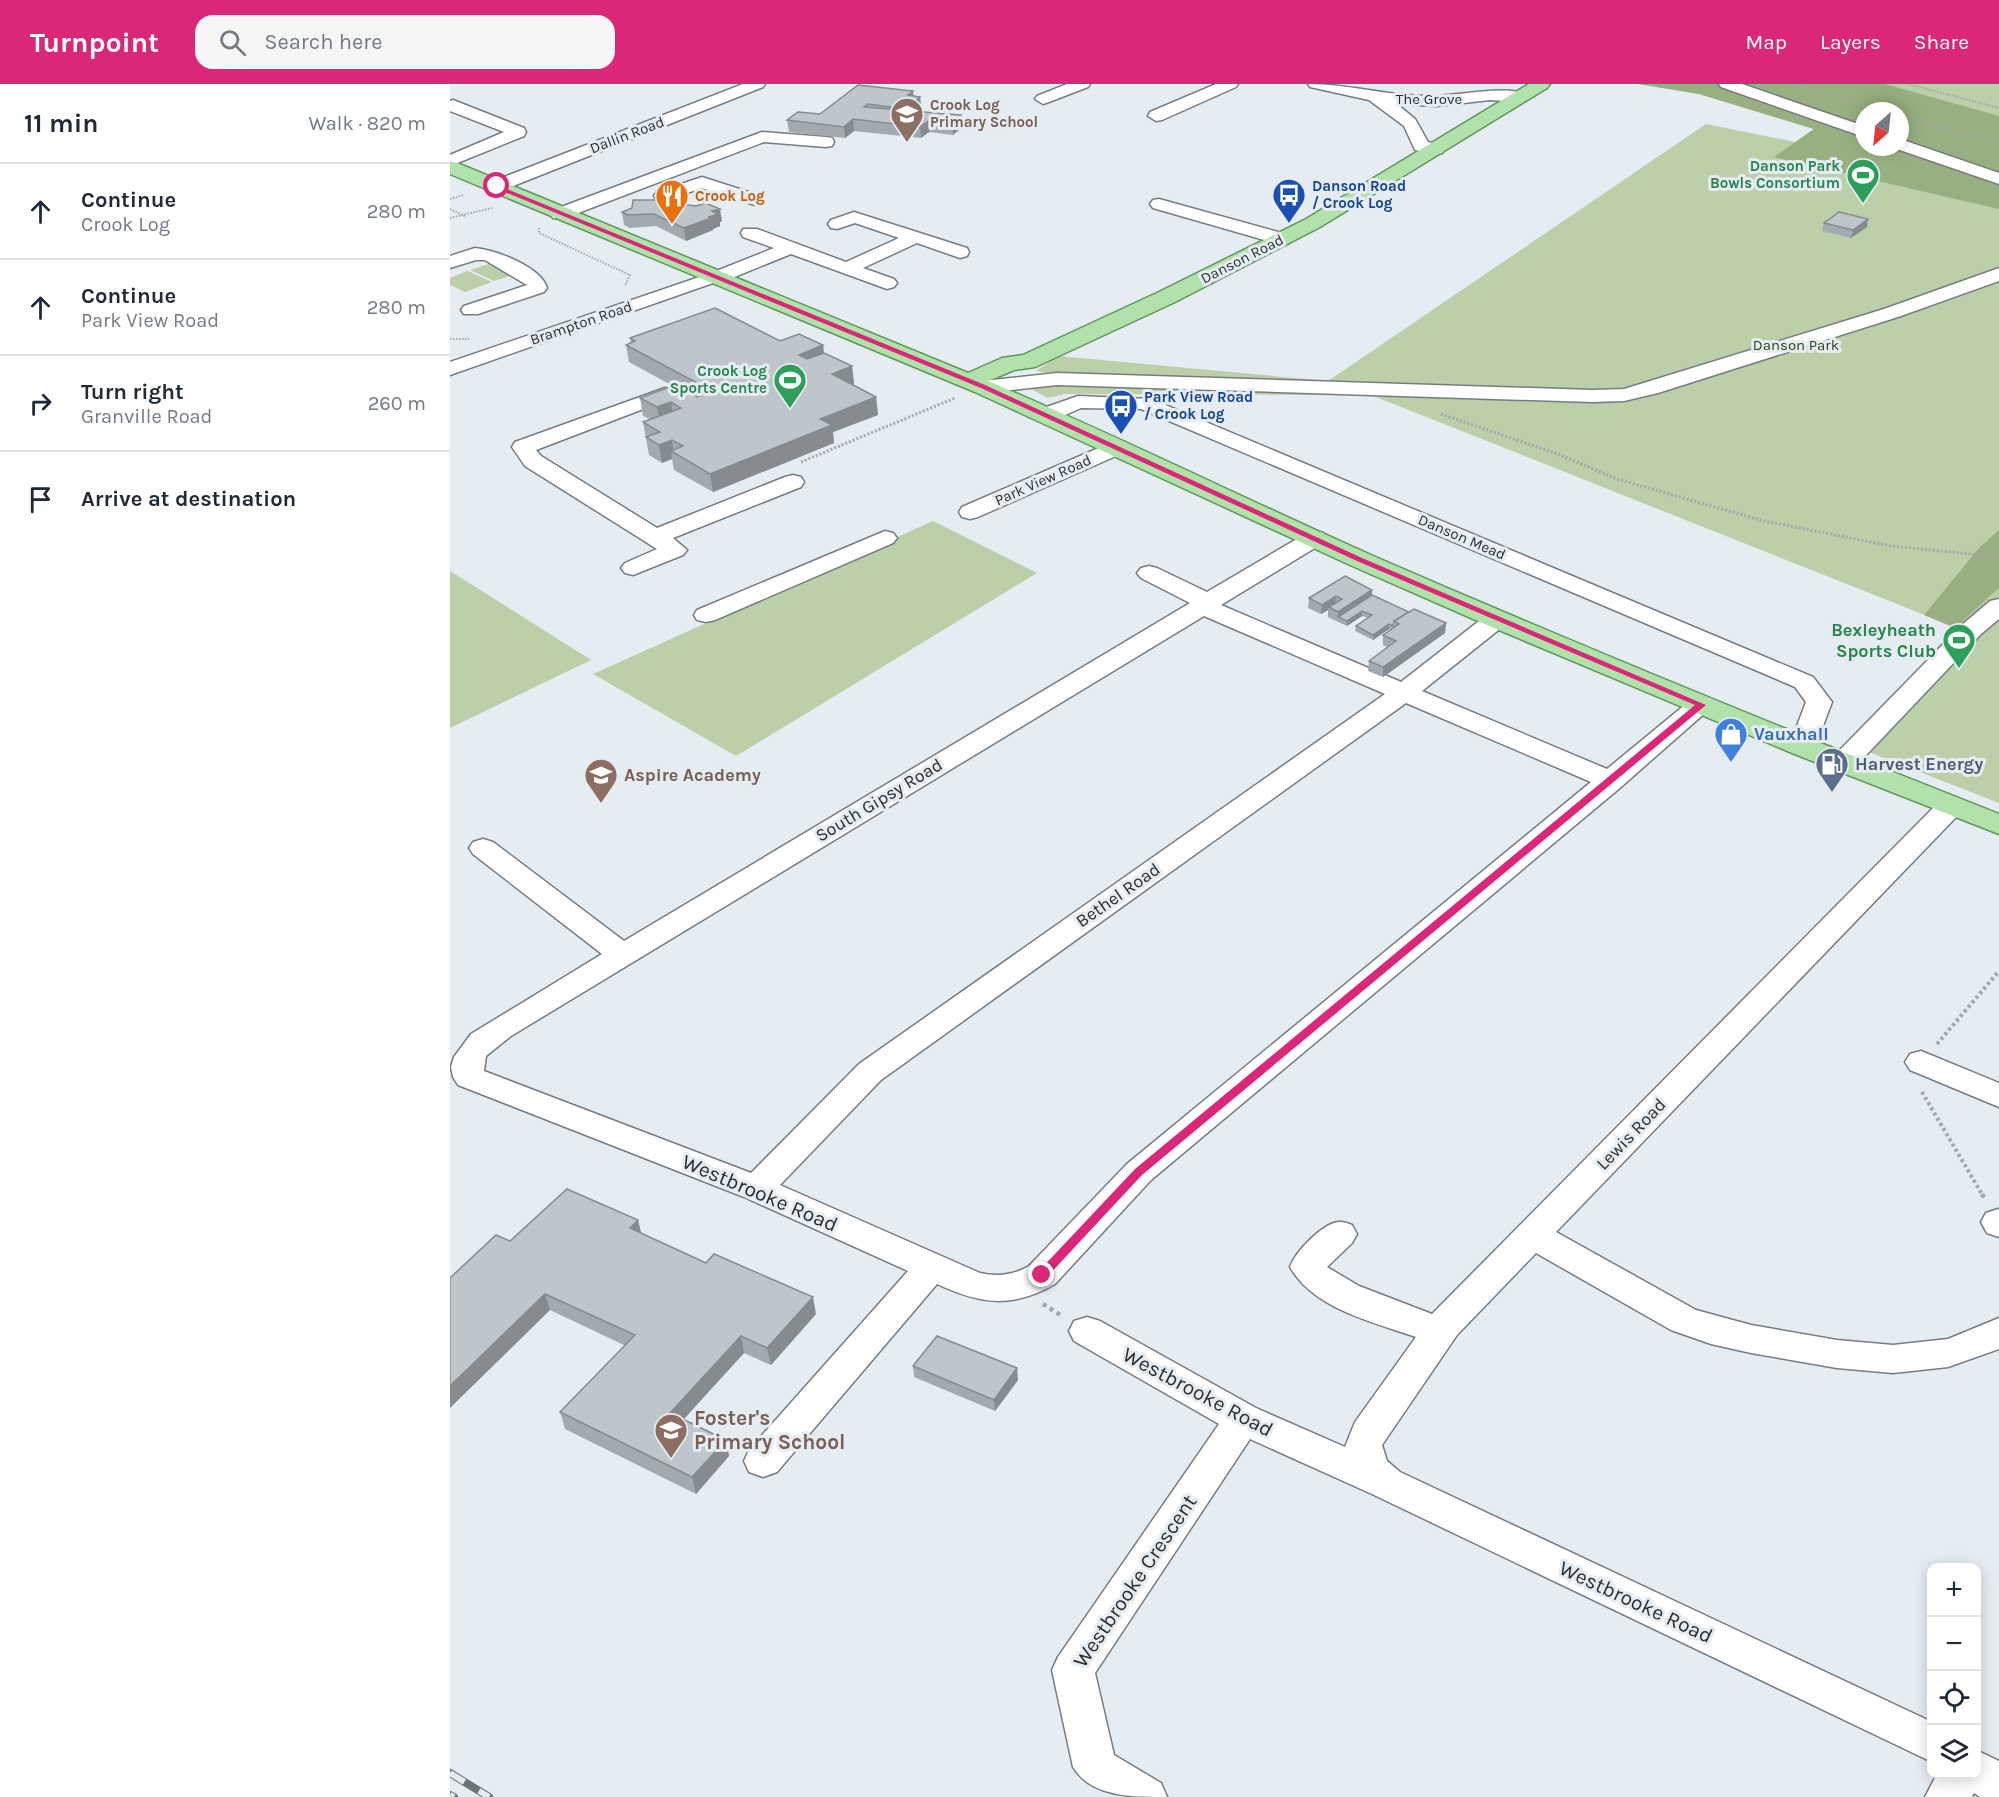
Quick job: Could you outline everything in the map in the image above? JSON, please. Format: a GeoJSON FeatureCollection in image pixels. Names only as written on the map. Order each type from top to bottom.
{"type":"FeatureCollection","features":[{"type":"Feature","properties":{"kind":"main road","name":"Danson Road"},"geometry":{"type":"LineString","coordinates":[[976,384],[1026,368],[1027,362],[1167,297],[1282,239],[1342,207],[1541,84]]}},
{"type":"Feature","properties":{"kind":"main road"},"geometry":{"type":"LineString","coordinates":[[450,167],[559,214],[976,384]]}},
{"type":"Feature","properties":{"kind":"main road","name":"Park View Road"},"geometry":{"type":"LineString","coordinates":[[976,384],[1497,620],[1802,747],[1999,825]]}},
{"type":"Feature","properties":{"kind":"street","name":"Dallin Road"},"geometry":{"type":"LineString","coordinates":[[497,186],[757,84]]}},
{"type":"Feature","properties":{"kind":"street"},"geometry":{"type":"LineString","coordinates":[[1043,99],[1082,84]]}},
{"type":"Feature","properties":{"kind":"street"},"geometry":{"type":"LineString","coordinates":[[1156,116],[1230,84]]}},
{"type":"Feature","properties":{"kind":"street","name":"The Grove"},"geometry":{"type":"LineString","coordinates":[[1316,84],[1373,98],[1429,101],[1505,94],[1521,97]]}},
{"type":"Feature","properties":{"kind":"street"},"geometry":{"type":"LineString","coordinates":[[1727,84],[1855,129]]}},
{"type":"Feature","properties":{"kind":"street","name":"The Grove"},"geometry":{"type":"LineString","coordinates":[[1373,98],[1406,116],[1415,126],[1421,146],[1436,149]]}},
{"type":"Feature","properties":{"kind":"street"},"geometry":{"type":"LineString","coordinates":[[450,106],[453,105],[518,132],[450,161]]}},
{"type":"Feature","properties":{"kind":"street"},"geometry":{"type":"LineString","coordinates":[[559,214],[762,137],[826,142]]}},
{"type":"Feature","properties":{"kind":"street"},"geometry":{"type":"LineString","coordinates":[[1909,147],[1999,179]]}},
{"type":"Feature","properties":{"kind":"street"},"geometry":{"type":"LineString","coordinates":[[642,203],[702,182],[755,200]]}},
{"type":"Feature","properties":{"kind":"street"},"geometry":{"type":"LineString","coordinates":[[1159,204],[1282,239]]}},
{"type":"Feature","properties":{"kind":"street"},"geometry":{"type":"LineString","coordinates":[[584,224],[622,208]]}},
{"type":"Feature","properties":{"kind":"street"},"geometry":{"type":"LineString","coordinates":[[837,224],[854,217],[960,252]]}},
{"type":"Feature","properties":{"kind":"street"},"geometry":{"type":"LineString","coordinates":[[750,233],[886,283]]}},
{"type":"Feature","properties":{"kind":"street"},"geometry":{"type":"LineString","coordinates":[[847,268],[916,237]]}},
{"type":"Feature","properties":{"kind":"street","name":"Brampton Road"},"geometry":{"type":"LineString","coordinates":[[450,369],[791,248]]}},
{"type":"Feature","properties":{"kind":"street"},"geometry":{"type":"LineString","coordinates":[[450,262],[475,254],[489,255],[535,280],[537,288],[471,310]]}},
{"type":"Feature","properties":{"kind":"street"},"geometry":{"type":"LineString","coordinates":[[976,384],[1057,379],[1592,396],[1624,395],[1651,389],[1870,320],[1999,274]]}},
{"type":"Feature","properties":{"kind":"street"},"geometry":{"type":"LineString","coordinates":[[633,568],[675,550],[533,461],[523,447],[665,394]]}},
{"type":"Feature","properties":{"kind":"street","name":"Danson Mead"},"geometry":{"type":"LineString","coordinates":[[1046,415],[1078,402],[1144,403],[1804,682],[1819,702],[1802,747]]}},
{"type":"Feature","properties":{"kind":"street","name":"Park View Road"},"geometry":{"type":"LineString","coordinates":[[970,512],[1117,447]]}},
{"type":"Feature","properties":{"kind":"street"},"geometry":{"type":"LineString","coordinates":[[656,537],[699,512],[796,472]]}},
{"type":"Feature","properties":{"kind":"street"},"geometry":{"type":"LineString","coordinates":[[706,615],[885,538]]}},
{"type":"Feature","properties":{"kind":"street","name":"South Gipsy Road"},"geometry":{"type":"LineString","coordinates":[[459,1063],[483,1041],[622,955],[1315,538]]}},
{"type":"Feature","properties":{"kind":"street"},"geometry":{"type":"LineString","coordinates":[[1149,573],[1205,604],[1403,693],[1611,781]]}},
{"type":"Feature","properties":{"kind":"street"},"geometry":{"type":"LineString","coordinates":[[1843,763],[1971,629],[1999,606]]}},
{"type":"Feature","properties":{"kind":"street","name":"Bethel Road"},"geometry":{"type":"LineString","coordinates":[[756,1188],[870,1072],[1403,693],[1497,620]]}},
{"type":"Feature","properties":{"kind":"street"},"geometry":{"type":"LineString","coordinates":[[1014,1287],[1042,1275],[1138,1172],[1701,705]]}},
{"type":"Feature","properties":{"kind":"street","name":"Lewis Road"},"geometry":{"type":"LineString","coordinates":[[1386,1483],[1371,1469],[1363,1445],[1368,1433],[1439,1331],[1951,806]]}},
{"type":"Feature","properties":{"kind":"street"},"geometry":{"type":"LineString","coordinates":[[483,848],[622,955]]}},
{"type":"Feature","properties":{"kind":"street","name":"Westbrooke Road"},"geometry":{"type":"LineString","coordinates":[[459,1063],[469,1077],[481,1083],[756,1188],[931,1268],[990,1289],[1014,1287]]}},
{"type":"Feature","properties":{"kind":"street"},"geometry":{"type":"LineString","coordinates":[[1921,1076],[1999,1096]]}},
{"type":"Feature","properties":{"kind":"street"},"geometry":{"type":"LineString","coordinates":[[1340,1234],[1311,1261],[1308,1267],[1313,1278],[1347,1295],[1439,1331]]}},
{"type":"Feature","properties":{"kind":"street"},"geometry":{"type":"LineString","coordinates":[[1533,1235],[1674,1315],[1701,1327],[1762,1341],[1840,1356],[1876,1359],[1927,1357],[1980,1344],[1999,1332]]}},
{"type":"Feature","properties":{"kind":"street"},"geometry":{"type":"LineString","coordinates":[[763,1461],[931,1268]]}},
{"type":"Feature","properties":{"kind":"street","name":"Westbrooke Road"},"geometry":{"type":"LineString","coordinates":[[1087,1331],[1243,1419],[1386,1483],[1927,1741]]}},
{"type":"Feature","properties":{"kind":"street","name":"Westbrooke Crescent"},"geometry":{"type":"LineString","coordinates":[[1145,1797],[1095,1767],[1073,1670],[1243,1419]]}},
{"type":"Feature","properties":{"kind":"street"},"geometry":{"type":"LineString","coordinates":[[1981,1773],[1999,1785]]}},
{"type":"Feature","properties":{"kind":"street"},"geometry":{"type":"LineString","coordinates":[[1947,1797],[1959,1779]]}},
{"type":"Feature","properties":{"kind":"path"},"geometry":{"type":"LineString","coordinates":[[1794,84],[1831,93],[1855,102]]}},
{"type":"Feature","properties":{"kind":"path"},"geometry":{"type":"LineString","coordinates":[[1908,84],[1999,108]]}},
{"type":"Feature","properties":{"kind":"path"},"geometry":{"type":"LineString","coordinates":[[1909,121],[1936,125],[1976,141],[1999,145]]}},
{"type":"Feature","properties":{"kind":"path"},"geometry":{"type":"LineString","coordinates":[[450,218],[493,207]]}},
{"type":"Feature","properties":{"kind":"path"},"geometry":{"type":"LineString","coordinates":[[450,209],[465,216]]}},
{"type":"Feature","properties":{"kind":"path"},"geometry":{"type":"LineString","coordinates":[[534,226],[540,228],[539,233],[630,275],[622,291]]}},
{"type":"Feature","properties":{"kind":"path"},"geometry":{"type":"LineString","coordinates":[[796,472],[976,384]]}},
{"type":"Feature","properties":{"kind":"path"},"geometry":{"type":"LineString","coordinates":[[1435,412],[1555,453],[1617,479],[1764,521],[1891,546],[1999,557]]}},
{"type":"Feature","properties":{"kind":"path"},"geometry":{"type":"LineString","coordinates":[[1999,971],[1921,1076],[1999,1223]]}},
{"type":"Feature","properties":{"kind":"path"},"geometry":{"type":"LineString","coordinates":[[1014,1287],[1087,1331]]}},
{"type":"Feature","properties":{"kind":"green space","name":"Danson Park"},"geometry":{"type":"Polygon","coordinates":[[[1638,84],[1999,84],[1999,803],[1851,745],[1955,627],[1371,395],[1065,394],[1048,398],[1031,389],[1041,385],[1047,373],[1036,371],[1058,356],[1328,381],[1706,124],[1795,142],[1814,129],[1699,94],[1638,84]]]}},
{"type":"Feature","properties":{"kind":"green space"},"geometry":{"type":"Polygon","coordinates":[[[1638,84],[1885,84],[1999,116],[1999,209],[1774,157],[1814,129],[1699,94],[1638,84]]]}},
{"type":"Feature","properties":{"kind":"green space"},"geometry":{"type":"Polygon","coordinates":[[[492,263],[515,274],[494,281],[470,270],[492,263]]]}},
{"type":"Feature","properties":{"kind":"green space"},"geometry":{"type":"Polygon","coordinates":[[[467,271],[492,282],[465,292],[450,285],[450,278],[467,271]]]}},
{"type":"Feature","properties":{"kind":"green space"},"geometry":{"type":"Polygon","coordinates":[[[933,521],[1037,573],[736,756],[593,674],[933,521]]]}},
{"type":"Feature","properties":{"kind":"green space"},"geometry":{"type":"Polygon","coordinates":[[[1999,530],[1999,588],[1955,628],[1924,615],[1979,548],[1999,530]]]}},
{"type":"Feature","properties":{"kind":"green space"},"geometry":{"type":"Polygon","coordinates":[[[450,571],[591,660],[450,728],[450,571]]]}},
{"type":"Feature","properties":{"kind":"building"},"geometry":{"type":"Polygon","coordinates":[[[858,85],[913,91],[908,95],[920,97],[906,109],[868,104],[864,107],[961,115],[952,123],[928,121],[920,127],[853,119],[844,127],[787,120],[798,112],[820,114],[858,85]]]}},
{"type":"Feature","properties":{"kind":"building"},"geometry":{"type":"Polygon","coordinates":[[[669,196],[677,199],[666,203],[673,206],[680,204],[696,206],[706,203],[720,209],[712,211],[718,214],[709,217],[711,218],[684,228],[654,214],[628,215],[622,212],[632,208],[633,200],[655,200],[669,196]]]}},
{"type":"Feature","properties":{"kind":"building"},"geometry":{"type":"Polygon","coordinates":[[[1839,212],[1868,219],[1853,230],[1824,223],[1839,212]]]}},
{"type":"Feature","properties":{"kind":"building","name":"Crook Log Sports Centre"},"geometry":{"type":"Polygon","coordinates":[[[715,308],[780,341],[799,334],[823,345],[799,355],[807,359],[824,353],[852,366],[832,374],[876,397],[820,419],[832,425],[710,474],[671,451],[683,446],[672,440],[659,445],[646,437],[660,432],[643,422],[681,408],[671,402],[657,407],[640,398],[683,382],[701,391],[693,394],[697,397],[712,391],[626,345],[635,341],[630,338],[715,308]]]}},
{"type":"Feature","properties":{"kind":"building"},"geometry":{"type":"Polygon","coordinates":[[[1345,576],[1372,590],[1338,612],[1329,607],[1342,599],[1336,596],[1322,605],[1309,598],[1345,576]]]}},
{"type":"Feature","properties":{"kind":"building"},"geometry":{"type":"Polygon","coordinates":[[[1372,595],[1409,612],[1394,621],[1393,626],[1389,624],[1373,635],[1356,626],[1372,615],[1362,611],[1347,621],[1338,617],[1372,595]]]}},
{"type":"Feature","properties":{"kind":"building"},"geometry":{"type":"Polygon","coordinates":[[[1414,609],[1446,623],[1383,667],[1369,661],[1396,641],[1383,635],[1399,624],[1394,621],[1414,609]]]}},
{"type":"Feature","properties":{"kind":"building"},"geometry":{"type":"Polygon","coordinates":[[[567,1189],[638,1220],[630,1228],[706,1263],[714,1254],[813,1297],[767,1348],[741,1336],[670,1413],[726,1440],[692,1477],[560,1412],[635,1335],[545,1294],[450,1386],[450,1278],[496,1235],[510,1241],[567,1189]]]}},
{"type":"Feature","properties":{"kind":"building"},"geometry":{"type":"Polygon","coordinates":[[[937,1336],[1017,1368],[994,1400],[913,1366],[937,1336]]]}},
{"type":"Feature","properties":{"kind":"railway"},"geometry":{"type":"LineString","coordinates":[[450,1773],[489,1797]]}},
{"type":"Feature","properties":{"kind":"railway"},"geometry":{"type":"LineString","coordinates":[[450,1795],[454,1797]]}},
{"type":"Feature","properties":{"kind":"place","name":"Crook Log Primary School"},"geometry":{"type":"Point","coordinates":[907,143]}},
{"type":"Feature","properties":{"kind":"place","name":"Danson Park Bowls Consortium"},"geometry":{"type":"Point","coordinates":[1863,204]}},
{"type":"Feature","properties":{"kind":"place","name":"Danson Road / Crook Log"},"geometry":{"type":"Point","coordinates":[1289,224]}},
{"type":"Feature","properties":{"kind":"place","name":"Crook Log"},"geometry":{"type":"Point","coordinates":[672,225]}},
{"type":"Feature","properties":{"kind":"place","name":"Crook Log Sports Centre"},"geometry":{"type":"Point","coordinates":[790,409]}},
{"type":"Feature","properties":{"kind":"place","name":"Park View Road / Crook Log"},"geometry":{"type":"Point","coordinates":[1121,435]}},
{"type":"Feature","properties":{"kind":"place","name":"Bexleyheath Sports Club"},"geometry":{"type":"Point","coordinates":[1959,669]}},
{"type":"Feature","properties":{"kind":"place","name":"Vauxhall"},"geometry":{"type":"Point","coordinates":[1731,763]}},
{"type":"Feature","properties":{"kind":"place","name":"Harvest Energy"},"geometry":{"type":"Point","coordinates":[1832,793]}},
{"type":"Feature","properties":{"kind":"place","name":"Aspire Academy"},"geometry":{"type":"Point","coordinates":[601,804]}},
{"type":"Feature","properties":{"kind":"place","name":"Foster's Primary School"},"geometry":{"type":"Point","coordinates":[671,1459]}},
{"type":"Feature","properties":{"kind":"route"},"geometry":{"type":"LineString","coordinates":[[497,186],[584,224],[983,387],[1359,559],[1497,620],[1701,705],[1138,1172],[1042,1275]]}}]}
